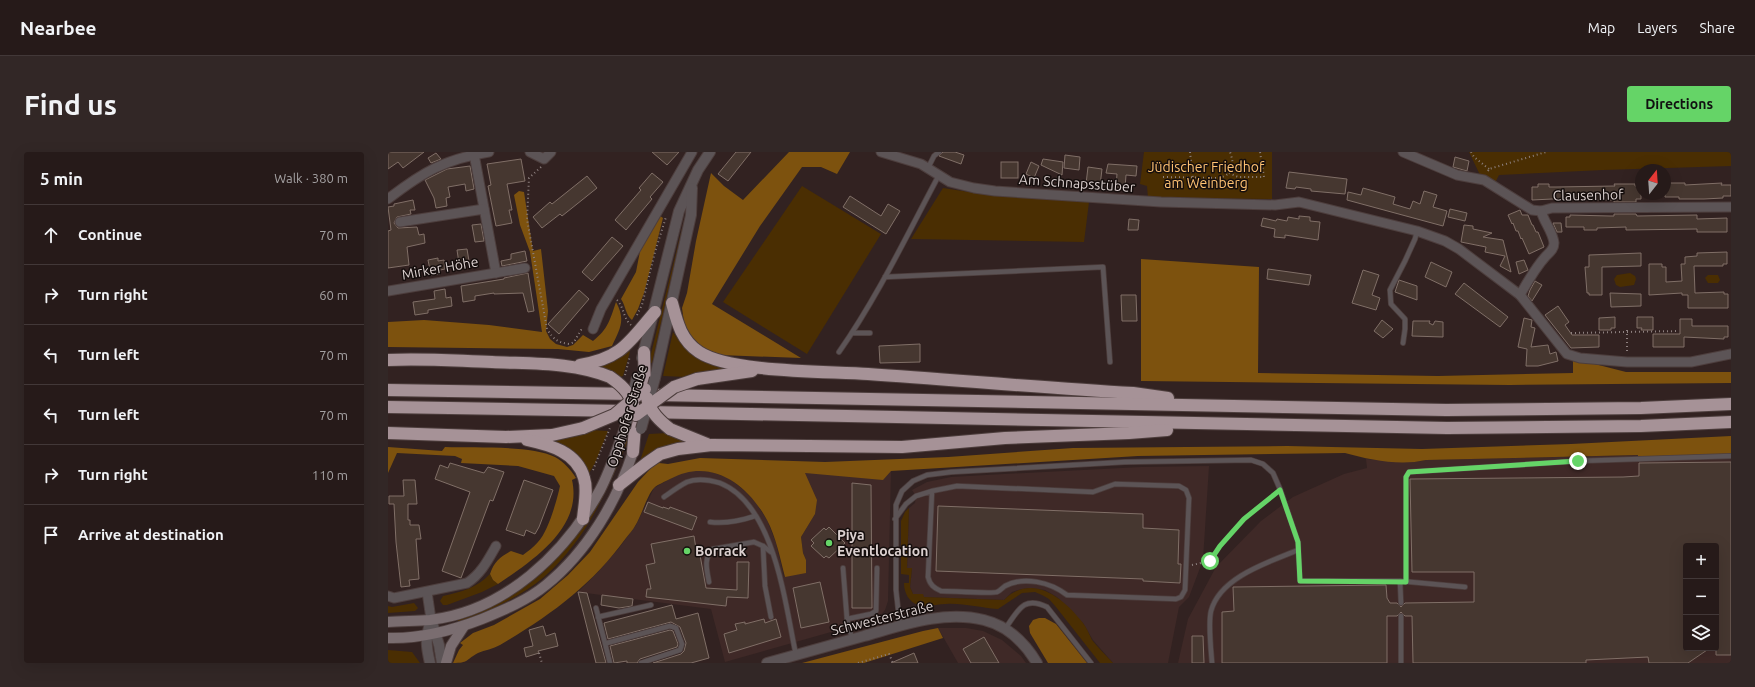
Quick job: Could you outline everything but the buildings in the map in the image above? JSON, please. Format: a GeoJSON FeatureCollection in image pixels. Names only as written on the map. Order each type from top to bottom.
{"type":"FeatureCollection","features":[{"type":"Feature","properties":{"kind":"highway"},"geometry":{"type":"LineString","coordinates":[[672,303],[677,326],[687,341],[699,352],[714,359],[734,363],[776,369],[875,374],[1133,394],[1220,406]]}},
{"type":"Feature","properties":{"kind":"highway"},"geometry":{"type":"LineString","coordinates":[[572,366],[595,362],[620,351],[655,312]]}},
{"type":"Feature","properties":{"kind":"highway"},"geometry":{"type":"LineString","coordinates":[[644,352],[648,405],[661,422],[670,429],[712,446]]}},
{"type":"Feature","properties":{"kind":"highway"},"geometry":{"type":"LineString","coordinates":[[388,360],[572,366],[596,371],[610,377],[626,390],[632,401],[636,415],[633,429],[633,452]]}},
{"type":"Feature","properties":{"kind":"highway"},"geometry":{"type":"LineString","coordinates":[[636,415],[674,387],[697,379],[716,375],[776,369]]}},
{"type":"Feature","properties":{"kind":"highway"},"geometry":{"type":"LineString","coordinates":[[388,433],[506,437],[552,435],[584,428],[610,417],[632,401],[645,380]]}},
{"type":"Feature","properties":{"kind":"highway"},"geometry":{"type":"LineString","coordinates":[[388,390],[1220,406],[1543,410],[1731,404]]}},
{"type":"Feature","properties":{"kind":"highway"},"geometry":{"type":"LineString","coordinates":[[388,406],[1222,424],[1525,428],[1641,426],[1731,422]]}},
{"type":"Feature","properties":{"kind":"highway"},"geometry":{"type":"LineString","coordinates":[[619,485],[660,454],[678,449],[712,446],[902,447],[1005,438],[1130,433],[1222,424]]}},
{"type":"Feature","properties":{"kind":"highway"},"geometry":{"type":"LineString","coordinates":[[506,437],[543,444],[558,449],[572,457],[580,467],[584,479],[583,519]]}},
{"type":"Feature","properties":{"kind":"main road","name":"Opphofer Straße"},"geometry":{"type":"LineString","coordinates":[[388,622],[431,620],[455,614],[484,604],[532,574],[551,558],[583,519],[633,429]]}},
{"type":"Feature","properties":{"kind":"main road","name":"Opphofer Straße"},"geometry":{"type":"LineString","coordinates":[[388,638],[431,635],[464,626],[524,599],[546,586],[582,549],[603,516],[619,485],[633,452]]}},
{"type":"Feature","properties":{"kind":"main road"},"geometry":{"type":"LineString","coordinates":[[446,663],[451,646],[464,626]]}},
{"type":"Feature","properties":{"kind":"street"},"geometry":{"type":"LineString","coordinates":[[388,199],[416,178],[442,164],[474,154],[490,152]]}},
{"type":"Feature","properties":{"kind":"street"},"geometry":{"type":"LineString","coordinates":[[530,152],[543,162],[551,152]]}},
{"type":"Feature","properties":{"kind":"street"},"geometry":{"type":"LineString","coordinates":[[592,329],[601,309],[692,152]]}},
{"type":"Feature","properties":{"kind":"street","name":"Opphofer Straße"},"geometry":{"type":"LineString","coordinates":[[644,352],[655,312],[669,245],[679,211],[698,170],[710,152]]}},
{"type":"Feature","properties":{"kind":"street","name":"Am Schnapsstüber"},"geometry":{"type":"LineString","coordinates":[[881,152],[921,164],[950,182],[968,187],[995,191],[1161,202],[1274,205],[1299,202],[1417,231],[1445,241],[1459,249],[1520,295],[1567,354],[1580,358],[1627,362],[1691,362],[1731,354]]}},
{"type":"Feature","properties":{"kind":"street"},"geometry":{"type":"LineString","coordinates":[[1403,152],[1457,175],[1484,180],[1532,210],[1541,211],[1543,220],[1552,236],[1554,244],[1553,249],[1536,268],[1520,295]]}},
{"type":"Feature","properties":{"kind":"street","name":"Mirker Höhe"},"geometry":{"type":"LineString","coordinates":[[474,154],[496,273]]}},
{"type":"Feature","properties":{"kind":"street","name":"Opphofer Straße"},"geometry":{"type":"LineString","coordinates":[[645,380],[672,303],[691,215],[692,184]]}},
{"type":"Feature","properties":{"kind":"street","name":"Clausenhof"},"geometry":{"type":"LineString","coordinates":[[1541,211],[1552,208],[1731,207]]}},
{"type":"Feature","properties":{"kind":"street"},"geometry":{"type":"LineString","coordinates":[[400,222],[484,209]]}},
{"type":"Feature","properties":{"kind":"street","name":"Mirker Höhe"},"geometry":{"type":"LineString","coordinates":[[388,291],[525,268]]}},
{"type":"Feature","properties":{"kind":"street","name":"Opphofer Straße"},"geometry":{"type":"LineString","coordinates":[[632,401],[633,429]]}},
{"type":"Feature","properties":{"kind":"street","name":"Opphofer Straße"},"geometry":{"type":"LineString","coordinates":[[633,429],[648,405]]}},
{"type":"Feature","properties":{"kind":"street"},"geometry":{"type":"LineString","coordinates":[[388,596],[394,598],[467,583],[476,578],[496,546]]}},
{"type":"Feature","properties":{"kind":"street"},"geometry":{"type":"LineString","coordinates":[[427,592],[431,620],[430,663]]}},
{"type":"Feature","properties":{"kind":"street","name":"Schwesterstraße"},"geometry":{"type":"LineString","coordinates":[[767,663],[930,618],[964,617],[985,620],[1005,629],[1029,651],[1037,663]]}},
{"type":"Feature","properties":{"kind":"street"},"geometry":{"type":"LineString","coordinates":[[431,635],[442,663]]}},
{"type":"Feature","properties":{"kind":"lane"},"geometry":{"type":"LineString","coordinates":[[928,168],[934,154],[939,152]]}},
{"type":"Feature","properties":{"kind":"lane"},"geometry":{"type":"LineString","coordinates":[[839,352],[885,277],[939,175]]}},
{"type":"Feature","properties":{"kind":"lane"},"geometry":{"type":"LineString","coordinates":[[1403,343],[1405,319],[1392,304],[1390,290],[1405,261],[1417,231]]}},
{"type":"Feature","properties":{"kind":"lane"},"geometry":{"type":"LineString","coordinates":[[885,277],[1103,267],[1110,362]]}},
{"type":"Feature","properties":{"kind":"lane"},"geometry":{"type":"LineString","coordinates":[[852,333],[870,333]]}},
{"type":"Feature","properties":{"kind":"lane"},"geometry":{"type":"LineString","coordinates":[[1406,582],[1406,477],[1409,472],[1578,461],[1731,456]]}},
{"type":"Feature","properties":{"kind":"lane"},"geometry":{"type":"LineString","coordinates":[[900,626],[896,590],[896,506],[902,491],[913,481],[927,475],[951,472],[1125,462],[1251,460],[1263,464],[1273,472],[1298,542],[1300,581],[1400,581],[1464,587]]}},
{"type":"Feature","properties":{"kind":"lane"},"geometry":{"type":"LineString","coordinates":[[664,497],[688,481],[709,479],[727,486],[747,502],[763,529],[774,555],[796,655]]}},
{"type":"Feature","properties":{"kind":"lane"},"geometry":{"type":"LineString","coordinates":[[895,519],[906,504],[916,496],[932,491],[957,486],[1093,492],[1115,484],[1179,486],[1186,490],[1188,498],[1185,590],[1181,597],[1176,599],[1066,595],[1059,589],[1048,584],[1032,581],[1016,582],[1005,586],[997,592],[941,591],[934,588],[928,577],[932,491]]}},
{"type":"Feature","properties":{"kind":"lane"},"geometry":{"type":"LineString","coordinates":[[710,522],[722,524],[755,516]]}},
{"type":"Feature","properties":{"kind":"lane"},"geometry":{"type":"LineString","coordinates":[[709,582],[706,567],[707,558],[709,553],[713,550],[749,542],[758,543],[774,555]]}},
{"type":"Feature","properties":{"kind":"lane"},"geometry":{"type":"LineString","coordinates":[[763,546],[765,586],[771,617]]}},
{"type":"Feature","properties":{"kind":"lane"},"geometry":{"type":"LineString","coordinates":[[1212,663],[1211,612],[1216,599],[1233,580],[1298,550]]}},
{"type":"Feature","properties":{"kind":"lane"},"geometry":{"type":"LineString","coordinates":[[843,568],[847,619],[852,639]]}},
{"type":"Feature","properties":{"kind":"lane"},"geometry":{"type":"LineString","coordinates":[[847,619],[872,614],[876,611],[877,568]]}},
{"type":"Feature","properties":{"kind":"lane"},"geometry":{"type":"LineString","coordinates":[[1400,581],[1401,603]]}},
{"type":"Feature","properties":{"kind":"lane"},"geometry":{"type":"LineString","coordinates":[[1005,629],[1020,609],[1027,603],[1036,602],[1047,607],[1091,663]]}},
{"type":"Feature","properties":{"kind":"lane"},"geometry":{"type":"LineString","coordinates":[[598,617],[651,605]]}},
{"type":"Feature","properties":{"kind":"lane"},"geometry":{"type":"LineString","coordinates":[[596,608],[607,643],[610,663]]}},
{"type":"Feature","properties":{"kind":"lane"},"geometry":{"type":"LineString","coordinates":[[1401,616],[1401,663]]}},
{"type":"Feature","properties":{"kind":"lane"},"geometry":{"type":"LineString","coordinates":[[607,643],[670,626],[676,628],[682,644],[680,650],[641,663]]}},
{"type":"Feature","properties":{"kind":"path"},"geometry":{"type":"LineString","coordinates":[[1190,152],[1193,178]]}},
{"type":"Feature","properties":{"kind":"path"},"geometry":{"type":"LineString","coordinates":[[1163,177],[1219,178],[1232,171],[1233,165],[1230,152]]}},
{"type":"Feature","properties":{"kind":"path"},"geometry":{"type":"LineString","coordinates":[[1229,173],[1238,177],[1264,177],[1260,152]]}},
{"type":"Feature","properties":{"kind":"path"},"geometry":{"type":"LineString","coordinates":[[1471,152],[1474,157],[1489,169]]}},
{"type":"Feature","properties":{"kind":"path"},"geometry":{"type":"LineString","coordinates":[[1484,180],[1489,169],[1546,152]]}},
{"type":"Feature","properties":{"kind":"path"},"geometry":{"type":"LineString","coordinates":[[543,162],[529,178],[527,219],[547,329],[552,338],[557,341],[570,344],[574,342],[581,330],[592,329]]}},
{"type":"Feature","properties":{"kind":"path"},"geometry":{"type":"LineString","coordinates":[[623,308],[626,320],[630,325]]}},
{"type":"Feature","properties":{"kind":"path"},"geometry":{"type":"LineString","coordinates":[[1627,331],[1627,345]]}},
{"type":"Feature","properties":{"kind":"path"},"geometry":{"type":"LineString","coordinates":[[1570,332],[1679,331]]}},
{"type":"Feature","properties":{"kind":"path"},"geometry":{"type":"LineString","coordinates":[[625,377],[630,354]]}},
{"type":"Feature","properties":{"kind":"path"},"geometry":{"type":"LineString","coordinates":[[591,475],[610,428]]}},
{"type":"Feature","properties":{"kind":"path"},"geometry":{"type":"LineString","coordinates":[[1187,566],[1210,561],[1220,546],[1244,519],[1280,490]]}},
{"type":"Feature","properties":{"kind":"path"},"geometry":{"type":"LineString","coordinates":[[539,653],[542,663]]}},
{"type":"Feature","properties":{"kind":"path"},"geometry":{"type":"LineString","coordinates":[[858,663],[889,654],[892,663]]}},
{"type":"Feature","properties":{"kind":"shaded area"},"geometry":{"type":"Polygon","coordinates":[[[789,152],[850,152],[837,174],[821,167],[802,167],[760,226],[712,304],[801,358],[720,355],[702,347],[691,337],[684,322],[682,308],[687,293],[696,241],[711,173],[724,186],[743,200],[789,152]]]}},
{"type":"Feature","properties":{"kind":"shaded area"},"geometry":{"type":"Polygon","coordinates":[[[519,191],[524,192],[533,251],[541,249],[548,311],[546,331],[550,339],[556,344],[567,347],[573,345],[583,335],[593,341],[608,324],[616,302],[621,314],[621,324],[612,346],[589,352],[558,349],[388,347],[388,322],[424,320],[489,325],[542,332],[530,252],[520,225],[514,195],[519,191]]]}},
{"type":"Feature","properties":{"kind":"shaded area"},"geometry":{"type":"Polygon","coordinates":[[[659,215],[663,218],[644,293],[632,320],[628,315],[621,299],[636,272],[641,246],[659,215]]]}},
{"type":"Feature","properties":{"kind":"shaded area"},"geometry":{"type":"Polygon","coordinates":[[[1141,259],[1259,267],[1258,373],[1438,376],[1573,373],[1573,361],[1583,361],[1626,372],[1731,372],[1731,383],[1510,385],[1141,381],[1141,259]]]}},
{"type":"Feature","properties":{"kind":"shaded area"},"geometry":{"type":"Polygon","coordinates":[[[1731,436],[1731,454],[1638,458],[1638,455],[1396,462],[1375,460],[1345,453],[1138,456],[891,471],[883,480],[805,473],[817,500],[815,514],[801,537],[803,553],[806,560],[806,573],[785,577],[773,533],[759,507],[749,495],[726,477],[699,471],[685,473],[654,488],[649,495],[637,522],[613,555],[599,571],[569,598],[553,611],[519,634],[495,648],[478,653],[465,662],[453,663],[463,645],[460,643],[473,633],[494,625],[540,599],[568,575],[590,552],[638,482],[653,466],[659,463],[668,464],[700,458],[825,462],[948,457],[1073,448],[1287,446],[1422,449],[1571,444],[1731,436]]]}},
{"type":"Feature","properties":{"kind":"shaded area"},"geometry":{"type":"Polygon","coordinates":[[[388,447],[442,451],[445,447],[502,448],[545,453],[561,461],[570,469],[576,478],[572,480],[573,497],[570,513],[562,528],[539,554],[498,584],[493,580],[490,574],[493,566],[498,560],[511,551],[523,555],[542,537],[549,524],[560,486],[554,476],[518,466],[461,463],[462,459],[455,456],[397,453],[388,473],[388,447]]]}},
{"type":"Feature","properties":{"kind":"shaded area"},"geometry":{"type":"Polygon","coordinates":[[[1731,454],[1731,663],[1178,663],[1188,619],[1216,567],[1261,521],[1293,497],[1344,474],[1367,468],[1366,459],[1415,462],[1426,460],[1638,455],[1638,458],[1731,454]]]}},
{"type":"Feature","properties":{"kind":"shaded area"},"geometry":{"type":"Polygon","coordinates":[[[1209,466],[1203,560],[1189,597],[1179,607],[1168,663],[1113,663],[1093,640],[1083,623],[1057,597],[1045,590],[1028,588],[1018,590],[1012,592],[1004,600],[923,597],[923,594],[913,594],[910,587],[912,569],[907,568],[909,508],[915,503],[916,496],[912,490],[927,482],[951,477],[1141,467],[1209,466]]]}},
{"type":"Feature","properties":{"kind":"shaded area"},"geometry":{"type":"Polygon","coordinates":[[[697,470],[711,472],[729,478],[746,492],[756,503],[767,520],[776,543],[784,577],[806,560],[803,553],[801,537],[815,514],[804,473],[891,471],[888,601],[885,610],[877,619],[725,662],[711,609],[578,592],[619,548],[636,525],[654,488],[682,472],[697,470]]]}},
{"type":"Feature","properties":{"kind":"shaded area"},"geometry":{"type":"Polygon","coordinates":[[[1045,618],[1056,624],[1087,663],[1048,663],[1030,633],[1029,626],[1033,620],[1045,618]]]}},
{"type":"Feature","properties":{"kind":"shaded area"},"geometry":{"type":"Polygon","coordinates":[[[938,628],[966,628],[983,631],[1002,640],[1021,656],[1026,663],[958,663],[938,628]]]}},
{"type":"Feature","properties":{"kind":"shaded area"},"geometry":{"type":"Polygon","coordinates":[[[938,628],[943,638],[864,663],[802,663],[923,631],[938,628]]]}},
{"type":"Feature","properties":{"kind":"green space","name":"Jüdischer Friedhof am Weinberg"},"geometry":{"type":"Polygon","coordinates":[[[1144,152],[1272,152],[1272,199],[1148,198],[1147,186],[1140,184],[1144,152]]]}},
{"type":"Feature","properties":{"kind":"green space"},"geometry":{"type":"Polygon","coordinates":[[[1469,152],[1731,152],[1731,166],[1671,168],[1671,164],[1635,164],[1635,169],[1499,175],[1495,183],[1480,175],[1469,152]]]}},
{"type":"Feature","properties":{"kind":"green space"},"geometry":{"type":"Polygon","coordinates":[[[802,186],[881,234],[807,354],[723,302],[802,186]]]}},
{"type":"Feature","properties":{"kind":"green space"},"geometry":{"type":"Polygon","coordinates":[[[943,188],[969,192],[1089,202],[1084,242],[911,239],[943,188]]]}},
{"type":"Feature","properties":{"kind":"green space"},"geometry":{"type":"Polygon","coordinates":[[[685,216],[652,363],[649,362],[685,216]]]}},
{"type":"Feature","properties":{"kind":"green space"},"geometry":{"type":"Polygon","coordinates":[[[1630,273],[1635,276],[1636,279],[1634,285],[1620,287],[1616,285],[1614,279],[1617,275],[1630,273]]]}},
{"type":"Feature","properties":{"kind":"green space"},"geometry":{"type":"Polygon","coordinates":[[[1708,275],[1718,275],[1720,280],[1718,283],[1708,283],[1705,278],[1708,275]]]}},
{"type":"Feature","properties":{"kind":"green space"},"geometry":{"type":"Polygon","coordinates":[[[673,332],[686,348],[704,358],[743,368],[687,377],[663,376],[673,332]]]}},
{"type":"Feature","properties":{"kind":"green space"},"geometry":{"type":"Polygon","coordinates":[[[628,350],[630,352],[623,376],[620,377],[590,367],[628,350]]]}},
{"type":"Feature","properties":{"kind":"green space"},"geometry":{"type":"Polygon","coordinates":[[[590,430],[608,431],[595,463],[588,475],[538,438],[590,430]]]}},
{"type":"Feature","properties":{"kind":"green space"},"geometry":{"type":"Polygon","coordinates":[[[668,433],[674,437],[691,443],[639,464],[649,434],[668,433]]]}},
{"type":"Feature","properties":{"kind":"green space"},"geometry":{"type":"Polygon","coordinates":[[[626,440],[628,440],[612,478],[594,514],[572,548],[559,563],[534,585],[514,598],[458,623],[458,620],[500,602],[524,587],[545,570],[562,552],[577,533],[590,512],[626,440]]]}},
{"type":"Feature","properties":{"kind":"green space"},"geometry":{"type":"Polygon","coordinates":[[[909,508],[907,568],[912,568],[910,587],[913,594],[923,594],[924,597],[1004,600],[1015,592],[1025,588],[1036,588],[1057,597],[1067,605],[1087,629],[1092,640],[1113,663],[1100,663],[1049,599],[1035,592],[1022,593],[998,609],[953,604],[924,606],[912,602],[906,594],[904,587],[904,583],[909,583],[909,575],[901,574],[901,521],[905,512],[909,508]]]}},
{"type":"Feature","properties":{"kind":"green space"},"geometry":{"type":"Polygon","coordinates":[[[490,574],[493,580],[498,584],[482,592],[447,605],[443,605],[440,601],[443,596],[462,591],[480,583],[490,574]]]}},
{"type":"Feature","properties":{"kind":"green space"},"geometry":{"type":"Polygon","coordinates":[[[414,603],[418,608],[415,611],[388,613],[388,606],[392,607],[414,603]]]}},
{"type":"Feature","properties":{"kind":"green space"},"geometry":{"type":"Polygon","coordinates":[[[388,650],[412,652],[420,663],[388,663],[388,650]]]}},
{"type":"Feature","properties":{"kind":"place","name":"Piya Eventlocation"},"geometry":{"type":"Point","coordinates":[829,543]}},
{"type":"Feature","properties":{"kind":"place","name":"Borrack"},"geometry":{"type":"Point","coordinates":[687,551]}},
{"type":"Feature","properties":{"kind":"route"},"geometry":{"type":"LineString","coordinates":[[1210,561],[1220,546],[1244,519],[1280,490],[1298,542],[1300,581],[1406,582],[1406,477],[1409,472],[1578,461]]}}]}
